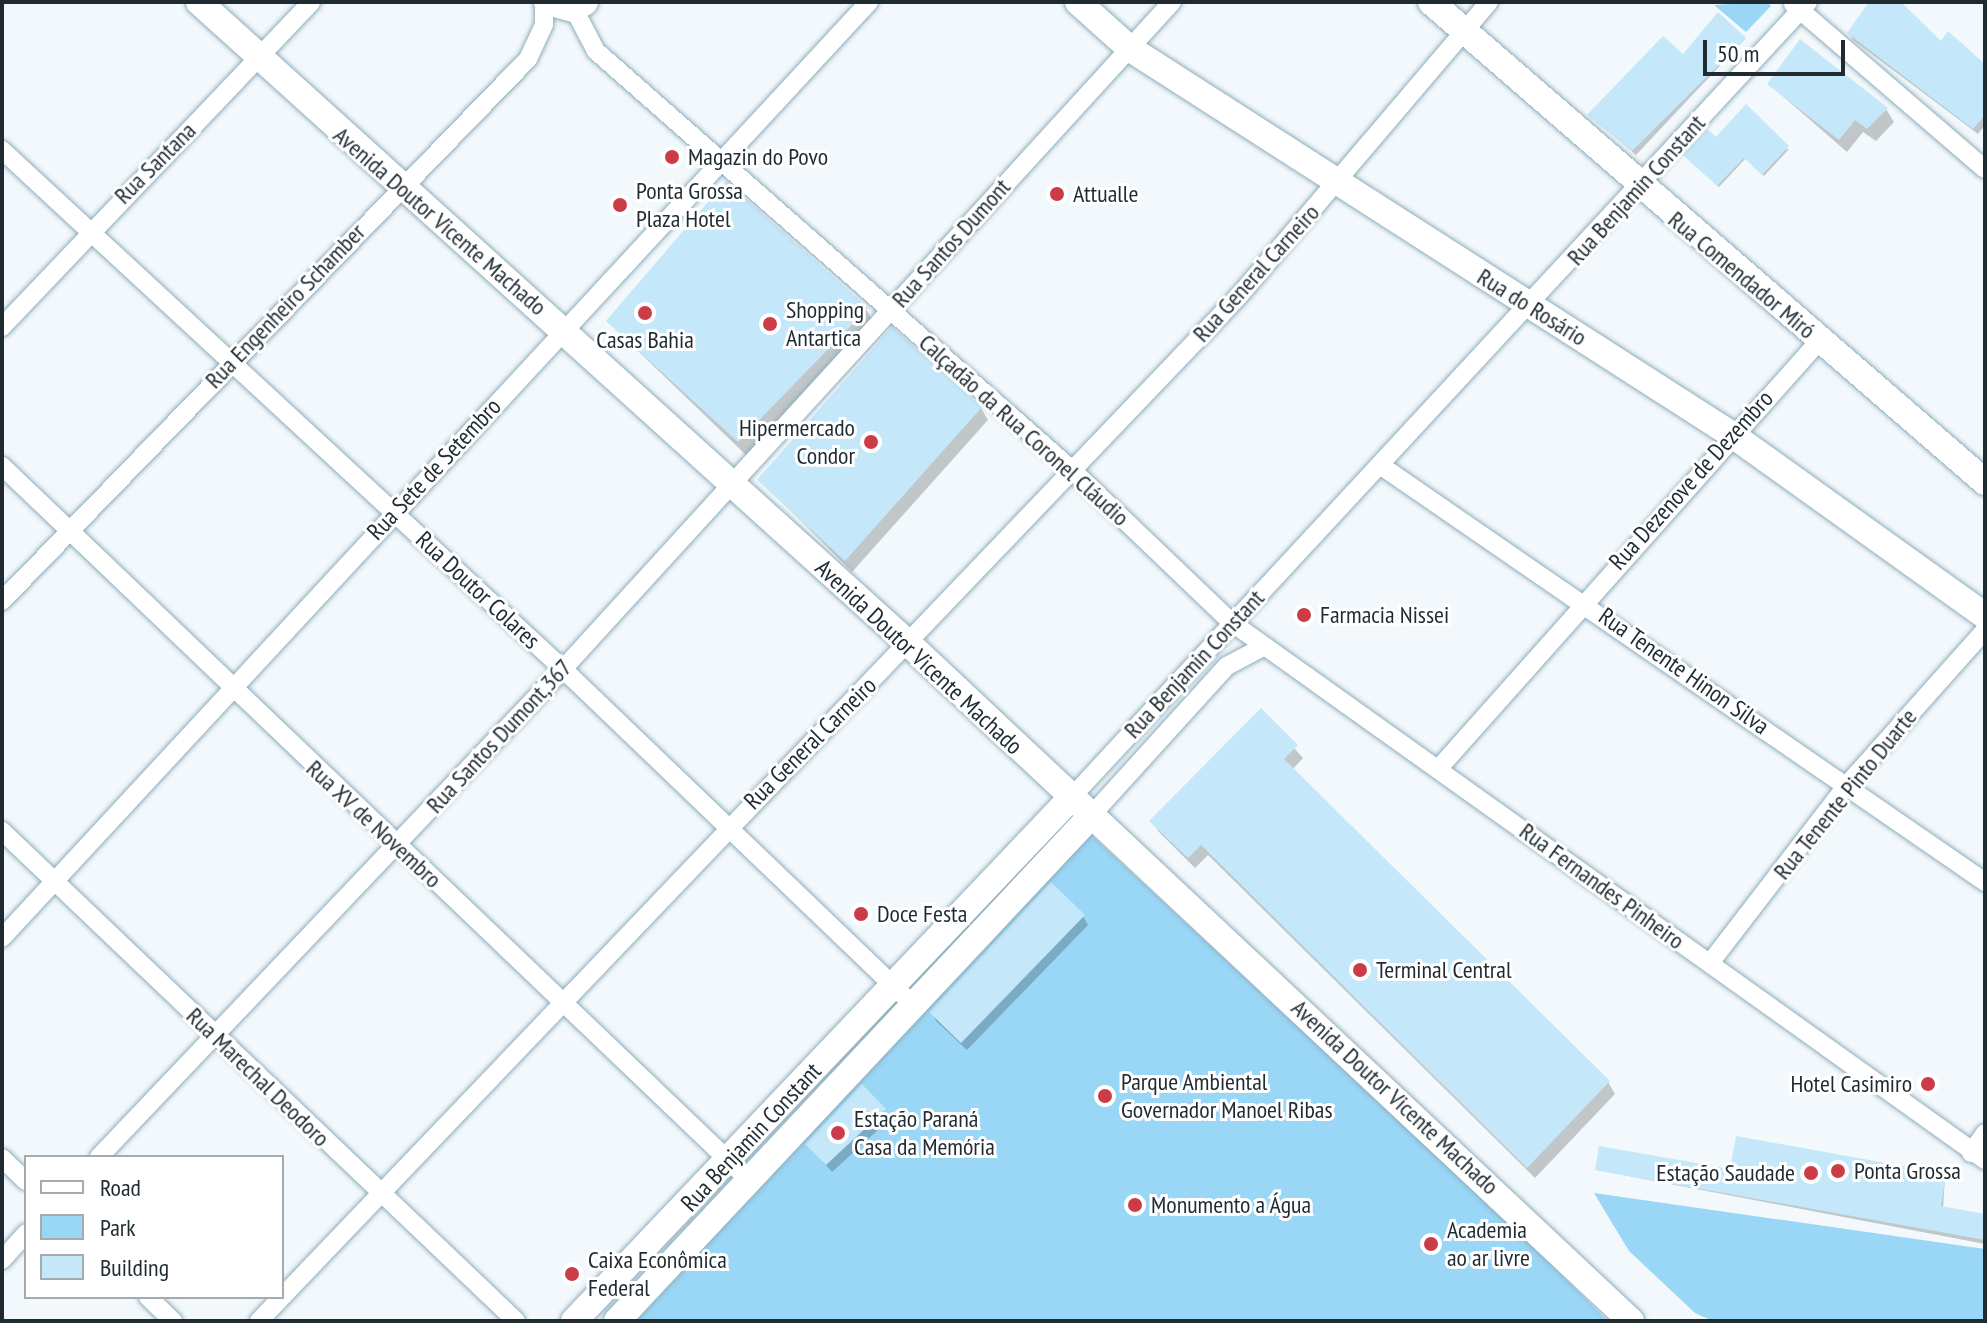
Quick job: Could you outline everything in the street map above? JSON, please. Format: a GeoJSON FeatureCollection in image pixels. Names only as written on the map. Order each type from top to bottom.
{"type":"FeatureCollection","features":[{"type":"Feature","properties":{"kind":"main road","name":"Avenida Doutor Vicente Machado"},"geometry":{"type":"LineString","coordinates":[[199,2],[400,189],[563,328],[731,485],[908,643],[1089,818],[1631,1321]]}},
{"type":"Feature","properties":{"kind":"main road"},"geometry":{"type":"LineString","coordinates":[[545,2],[580,6]]}},
{"type":"Feature","properties":{"kind":"main road","name":"Rua do Rosário"},"geometry":{"type":"LineString","coordinates":[[1078,2],[1129,48],[1335,184],[1731,434],[1985,616]]}},
{"type":"Feature","properties":{"kind":"main road","name":"Rua Comendador Miró"},"geometry":{"type":"LineString","coordinates":[[1431,2],[1638,188],[1985,482]]}},
{"type":"Feature","properties":{"kind":"main road","name":"Rua Benjamin Constant"},"geometry":{"type":"LineString","coordinates":[[574,1321],[1070,799]]}},
{"type":"Feature","properties":{"kind":"main road","name":"Rua Benjamin Constant"},"geometry":{"type":"LineString","coordinates":[[617,1321],[1089,818]]}},
{"type":"Feature","properties":{"kind":"street","name":"Rua Santana"},"geometry":{"type":"LineString","coordinates":[[2,327],[86,233],[311,2]]}},
{"type":"Feature","properties":{"kind":"street","name":"Rua Engenheiro Schamber"},"geometry":{"type":"LineString","coordinates":[[2,601],[232,359],[528,59],[544,24],[545,2]]}},
{"type":"Feature","properties":{"kind":"street","name":"Rua Sete de Setembro"},"geometry":{"type":"LineString","coordinates":[[2,938],[56,882],[228,688],[869,2]]}},
{"type":"Feature","properties":{"kind":"street","name":"Rua Santos Dumont"},"geometry":{"type":"LineString","coordinates":[[731,485],[1172,2]]}},
{"type":"Feature","properties":{"kind":"street","name":"Rua General Carneiro"},"geometry":{"type":"LineString","coordinates":[[284,1295],[562,998],[908,643],[1238,297],[1489,2]]}},
{"type":"Feature","properties":{"kind":"street"},"geometry":{"type":"LineString","coordinates":[[1800,5],[1985,168]]}},
{"type":"Feature","properties":{"kind":"street","name":"Rua Benjamin Constant"},"geometry":{"type":"LineString","coordinates":[[1070,799],[1231,622],[1531,306],[1800,5]]}},
{"type":"Feature","properties":{"kind":"street","name":"Calçadão da Rua Coronel Cláudio"},"geometry":{"type":"LineString","coordinates":[[580,6],[596,51],[1071,469],[1231,622]]}},
{"type":"Feature","properties":{"kind":"street","name":"Rua Doutor Colares"},"geometry":{"type":"LineString","coordinates":[[2,150],[86,233],[232,359],[563,669],[912,1004]]}},
{"type":"Feature","properties":{"kind":"street","name":"Rua Dezenove de Dezembro"},"geometry":{"type":"LineString","coordinates":[[1439,768],[1582,599],[1820,340]]}},
{"type":"Feature","properties":{"kind":"street","name":"Rua Tenente Hinon Silva"},"geometry":{"type":"LineString","coordinates":[[1380,465],[1582,599],[1985,882]]}},
{"type":"Feature","properties":{"kind":"street","name":"Rua XV de Novembro"},"geometry":{"type":"LineString","coordinates":[[2,466],[228,688],[562,998],[749,1180]]}},
{"type":"Feature","properties":{"kind":"street","name":"Rua Santos Dumont,367"},"geometry":{"type":"LineString","coordinates":[[101,1155],[216,1038],[563,669],[731,485]]}},
{"type":"Feature","properties":{"kind":"street","name":"Rua Fernandes Pinheiro"},"geometry":{"type":"LineString","coordinates":[[1231,622],[1262,647],[1439,768],[1978,1157]]}},
{"type":"Feature","properties":{"kind":"street","name":"Rua Tenente Pinto Duarte"},"geometry":{"type":"LineString","coordinates":[[1710,963],[1847,785],[1985,630]]}},
{"type":"Feature","properties":{"kind":"street","name":"Rua Benjamin Constant"},"geometry":{"type":"LineString","coordinates":[[1089,818],[1220,673],[1262,647]]}},
{"type":"Feature","properties":{"kind":"street","name":"Rua Marechal Deodoro"},"geometry":{"type":"LineString","coordinates":[[2,831],[516,1321]]}},
{"type":"Feature","properties":{"kind":"street"},"geometry":{"type":"LineString","coordinates":[[1978,1157],[1985,1133]]}},
{"type":"Feature","properties":{"kind":"street"},"geometry":{"type":"LineString","coordinates":[[2,1158],[24,1179]]}},
{"type":"Feature","properties":{"kind":"street"},"geometry":{"type":"LineString","coordinates":[[2,1260],[24,1235]]}},
{"type":"Feature","properties":{"kind":"street"},"geometry":{"type":"LineString","coordinates":[[150,1299],[173,1321]]}},
{"type":"Feature","properties":{"kind":"street","name":"Rua General Carneiro"},"geometry":{"type":"LineString","coordinates":[[259,1321],[280,1299]]}},
{"type":"Feature","properties":{"kind":"green space"},"geometry":{"type":"Polygon","coordinates":[[[1767,2],[1771,6],[1746,32],[1714,5],[1767,2]]]}},
{"type":"Feature","properties":{"kind":"green space","name":"Parque Ambiental Governador Manoel Ribas"},"geometry":{"type":"Polygon","coordinates":[[[1089,833],[1505,1219],[1608,1321],[636,1321],[1089,833]]]}},
{"type":"Feature","properties":{"kind":"green space"},"geometry":{"type":"Polygon","coordinates":[[[1594,1193],[1985,1249],[1985,1321],[1713,1321],[1695,1313],[1629,1251],[1594,1193]]]}},
{"type":"Feature","properties":{"kind":"building"},"geometry":{"type":"Polygon","coordinates":[[[1869,2],[1901,2],[1941,41],[1948,31],[1985,64],[1985,115],[1973,129],[1847,33],[1869,2]]]}},
{"type":"Feature","properties":{"kind":"building"},"geometry":{"type":"Polygon","coordinates":[[[1718,12],[1746,38],[1632,151],[1587,115],[1663,36],[1683,54],[1718,12]]]}},
{"type":"Feature","properties":{"kind":"building"},"geometry":{"type":"Polygon","coordinates":[[[1800,39],[1888,108],[1867,129],[1855,120],[1839,140],[1767,84],[1800,39]]]}},
{"type":"Feature","properties":{"kind":"building"},"geometry":{"type":"Polygon","coordinates":[[[1746,104],[1789,146],[1762,175],[1744,158],[1717,186],[1683,155],[1707,129],[1716,137],[1746,104]]]}},
{"type":"Feature","properties":{"kind":"building","name":"Shopping Antartica"},"geometry":{"type":"Polygon","coordinates":[[[726,181],[868,308],[738,442],[606,321],[726,181]]]}},
{"type":"Feature","properties":{"kind":"building","name":"Hipermercado Condor"},"geometry":{"type":"Polygon","coordinates":[[[892,327],[982,407],[845,561],[757,480],[892,327]]]}},
{"type":"Feature","properties":{"kind":"building","name":"Terminal Central"},"geometry":{"type":"Polygon","coordinates":[[[1261,708],[1298,745],[1284,759],[1610,1081],[1527,1168],[1201,845],[1188,858],[1149,821],[1261,708]]]}},
{"type":"Feature","properties":{"kind":"building"},"geometry":{"type":"Polygon","coordinates":[[[1051,882],[1085,915],[961,1043],[929,1012],[1051,882]]]}},
{"type":"Feature","properties":{"kind":"building","name":"Estação Paraná Casa da Memória"},"geometry":{"type":"Polygon","coordinates":[[[862,1084],[886,1109],[826,1165],[805,1144],[862,1084]]]}},
{"type":"Feature","properties":{"kind":"building"},"geometry":{"type":"Polygon","coordinates":[[[1736,1136],[1946,1174],[1941,1206],[1985,1214],[1985,1240],[1595,1170],[1599,1146],[1730,1169],[1736,1136]]]}},
{"type":"Feature","properties":{"kind":"place","name":"Magazin do Povo"},"geometry":{"type":"Point","coordinates":[672,157]}},
{"type":"Feature","properties":{"kind":"place","name":"Attualle"},"geometry":{"type":"Point","coordinates":[1057,194]}},
{"type":"Feature","properties":{"kind":"place","name":"Ponta Grossa Plaza Hotel"},"geometry":{"type":"Point","coordinates":[620,205]}},
{"type":"Feature","properties":{"kind":"place","name":"Casas Bahia"},"geometry":{"type":"Point","coordinates":[645,313]}},
{"type":"Feature","properties":{"kind":"place","name":"Shopping Antartica"},"geometry":{"type":"Point","coordinates":[770,324]}},
{"type":"Feature","properties":{"kind":"place","name":"Hipermercado Condor"},"geometry":{"type":"Point","coordinates":[871,442]}},
{"type":"Feature","properties":{"kind":"place","name":"Farmacia Nissei"},"geometry":{"type":"Point","coordinates":[1304,615]}},
{"type":"Feature","properties":{"kind":"place","name":"Doce Festa"},"geometry":{"type":"Point","coordinates":[861,914]}},
{"type":"Feature","properties":{"kind":"place","name":"Terminal Central"},"geometry":{"type":"Point","coordinates":[1360,970]}},
{"type":"Feature","properties":{"kind":"place","name":"Hotel Casimiro"},"geometry":{"type":"Point","coordinates":[1928,1084]}},
{"type":"Feature","properties":{"kind":"place","name":"Parque Ambiental Governador Manoel Ribas"},"geometry":{"type":"Point","coordinates":[1105,1096]}},
{"type":"Feature","properties":{"kind":"place","name":"Estação Paraná Casa da Memória"},"geometry":{"type":"Point","coordinates":[838,1133]}},
{"type":"Feature","properties":{"kind":"place","name":"Ponta Grossa"},"geometry":{"type":"Point","coordinates":[1838,1171]}},
{"type":"Feature","properties":{"kind":"place","name":"Estação Saudade"},"geometry":{"type":"Point","coordinates":[1811,1173]}},
{"type":"Feature","properties":{"kind":"place","name":"Monumento a Água"},"geometry":{"type":"Point","coordinates":[1135,1205]}},
{"type":"Feature","properties":{"kind":"place","name":"Academia ao ar livre"},"geometry":{"type":"Point","coordinates":[1431,1244]}},
{"type":"Feature","properties":{"kind":"place","name":"Caixa Econômica Federal"},"geometry":{"type":"Point","coordinates":[572,1274]}}]}
